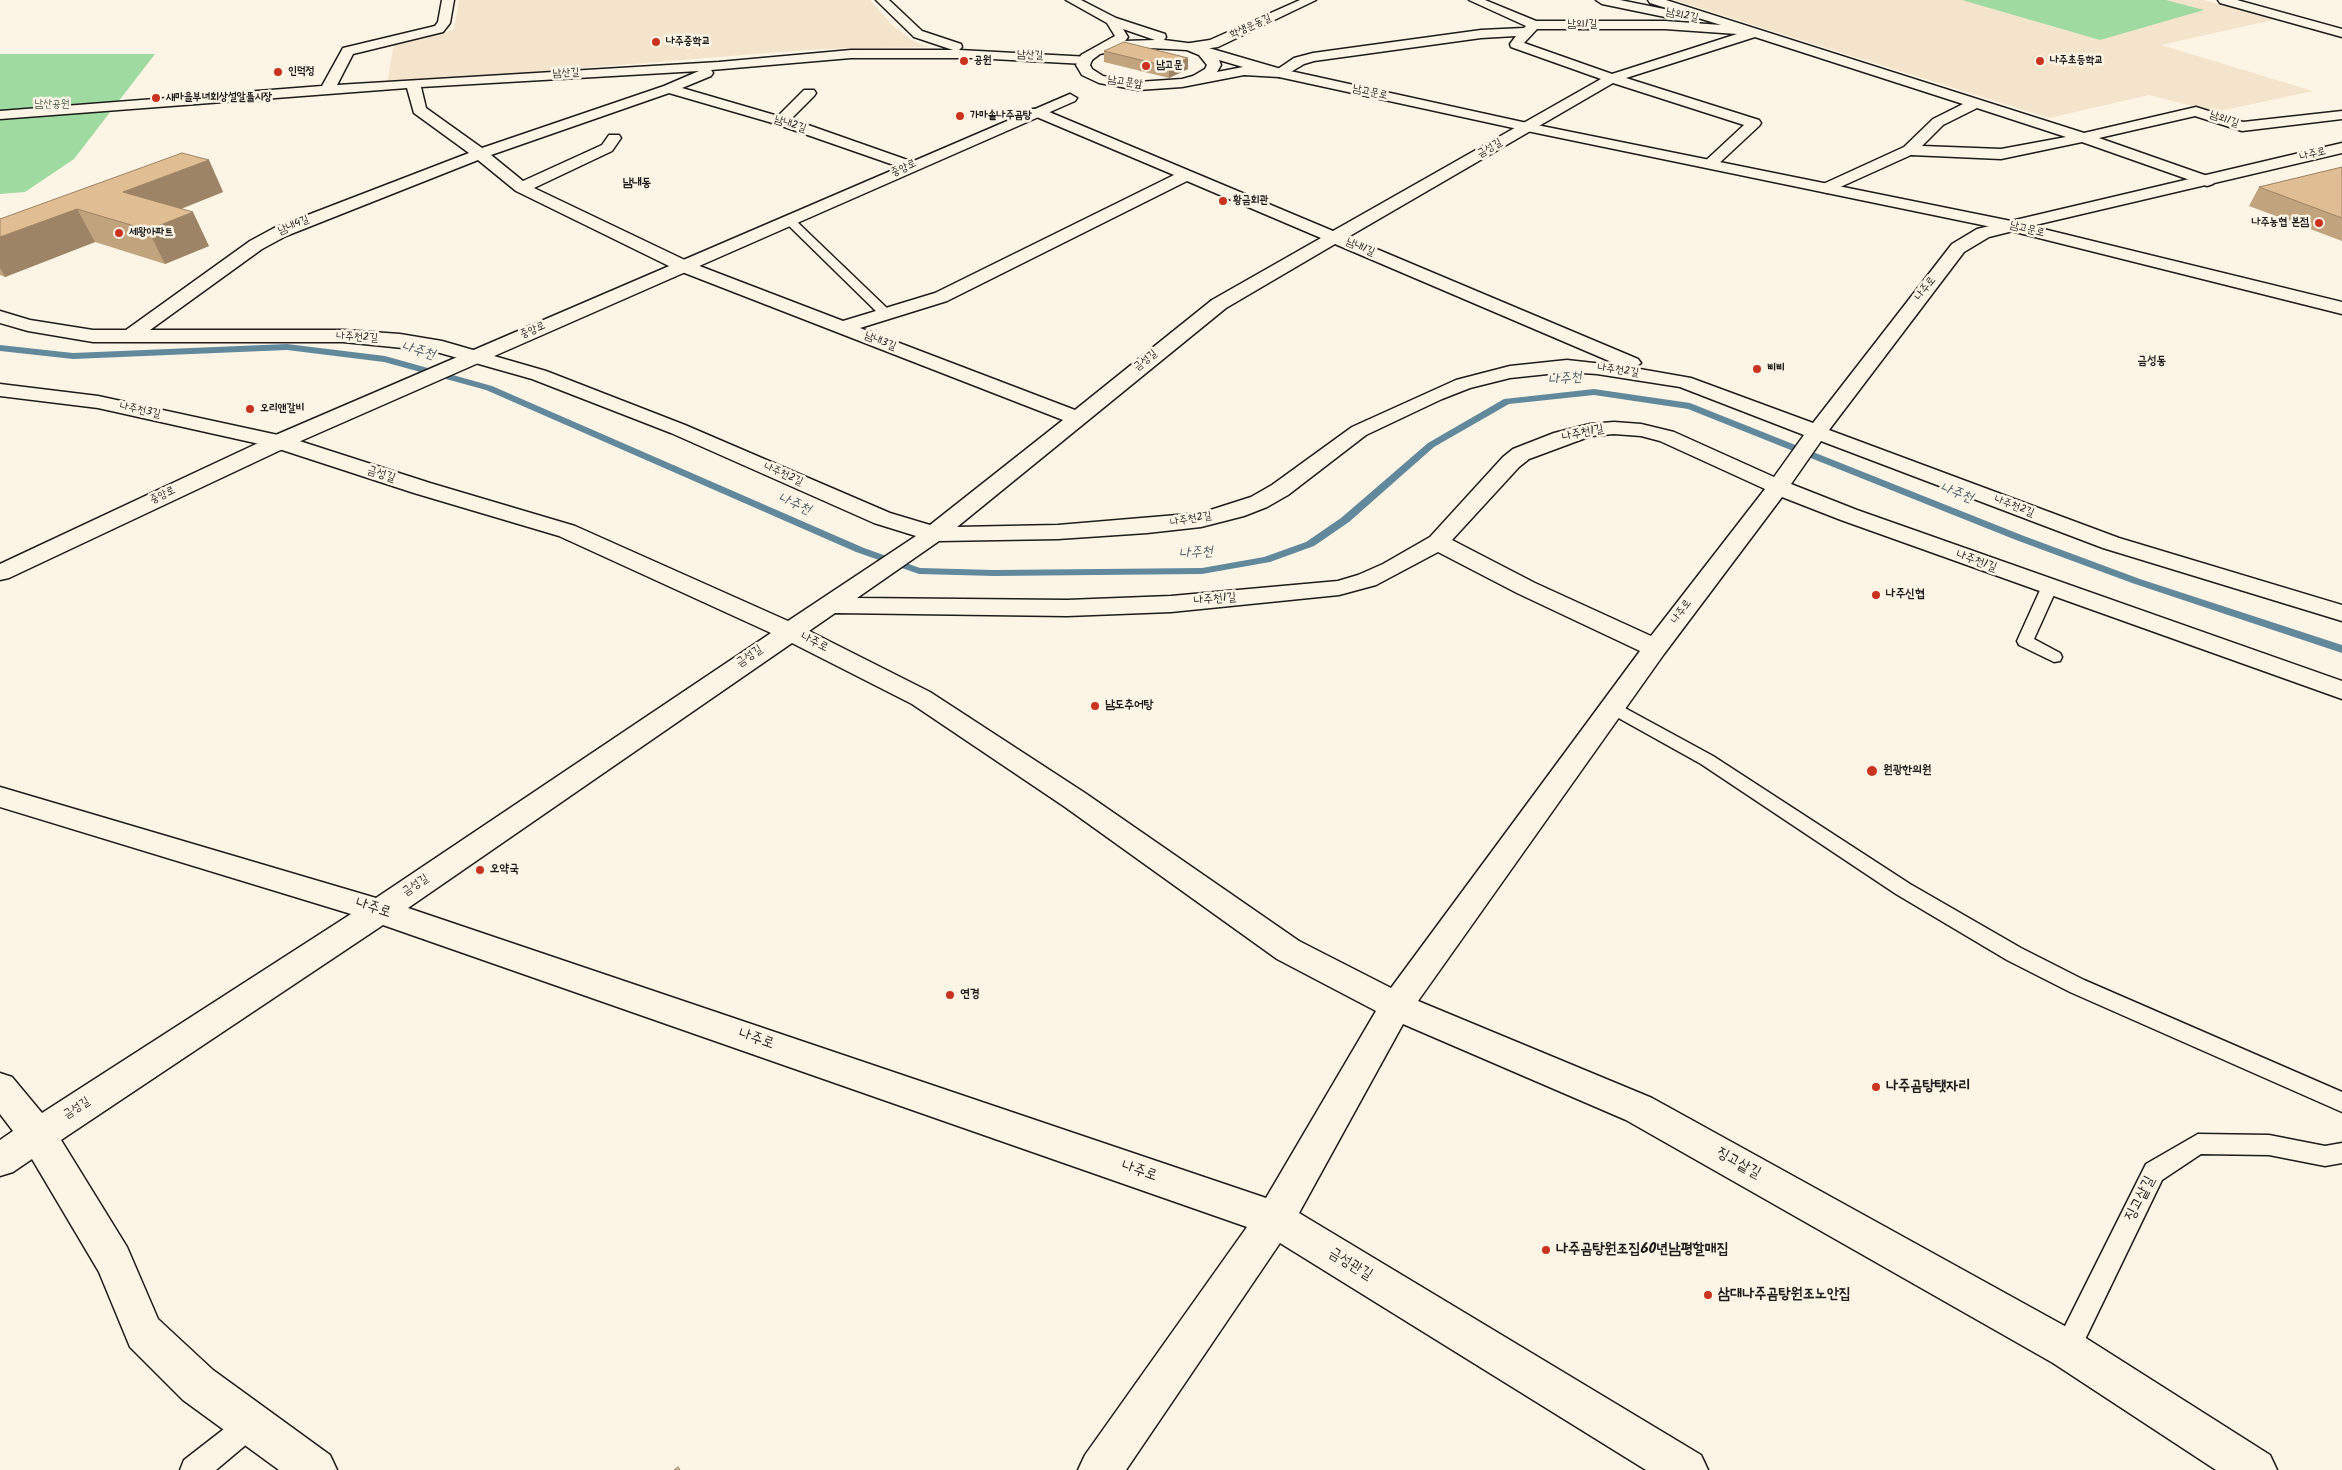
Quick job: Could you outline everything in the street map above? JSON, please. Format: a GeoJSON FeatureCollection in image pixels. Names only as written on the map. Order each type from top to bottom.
{"type":"FeatureCollection","features":[{"type":"Feature","properties":{"kind":"street"},"geometry":{"type":"LineString","coordinates":[[327,90],[348,51],[439,29],[444,23],[448,0]]}},
{"type":"Feature","properties":{"kind":"street","name":"남산길"},"geometry":{"type":"LineString","coordinates":[[882,0],[918,34],[974,54]]}},
{"type":"Feature","properties":{"kind":"street"},"geometry":{"type":"LineString","coordinates":[[1072,0],[1112,21],[1186,47],[1279,73],[1299,61],[1313,57],[1530,28]]}},
{"type":"Feature","properties":{"kind":"street","name":"학생운동길"},"geometry":{"type":"LineString","coordinates":[[1186,47],[1213,44],[1310,0]]}},
{"type":"Feature","properties":{"kind":"street"},"geometry":{"type":"LineString","coordinates":[[1475,0],[1530,28]]}},
{"type":"Feature","properties":{"kind":"street","name":"남외2길"},"geometry":{"type":"LineString","coordinates":[[1602,0],[1704,21],[1732,29]]}},
{"type":"Feature","properties":{"kind":"street","name":"남외1길"},"geometry":{"type":"LineString","coordinates":[[1654,0],[2079,136],[2207,181]]}},
{"type":"Feature","properties":{"kind":"street"},"geometry":{"type":"LineString","coordinates":[[2224,0],[2342,32]]}},
{"type":"Feature","properties":{"kind":"street"},"geometry":{"type":"LineString","coordinates":[[2252,7],[2288,8],[2332,17]]}},
{"type":"Feature","properties":{"kind":"street"},"geometry":{"type":"LineString","coordinates":[[1112,21],[1122,37],[1090,61],[1088,79],[1083,95],[1162,86]]}},
{"type":"Feature","properties":{"kind":"street","name":"남외1길"},"geometry":{"type":"LineString","coordinates":[[1530,28],[1665,25],[1757,32]]}},
{"type":"Feature","properties":{"kind":"street"},"geometry":{"type":"LineString","coordinates":[[1530,28],[1516,44],[1612,78],[1754,123],[1710,164]]}},
{"type":"Feature","properties":{"kind":"street"},"geometry":{"type":"LineString","coordinates":[[1527,127],[1612,78],[1757,32]]}},
{"type":"Feature","properties":{"kind":"street"},"geometry":{"type":"LineString","coordinates":[[1090,61],[1132,43],[1186,47]]}},
{"type":"Feature","properties":{"kind":"street"},"geometry":{"type":"LineString","coordinates":[[1198,78],[1210,72],[1214,66],[1212,59],[1204,52]]}},
{"type":"Feature","properties":{"kind":"street","name":"남산길"},"geometry":{"type":"LineString","coordinates":[[0,115],[413,83],[719,66],[851,54],[974,54],[1090,61]]}},
{"type":"Feature","properties":{"kind":"street","name":"남고문앞"},"geometry":{"type":"LineString","coordinates":[[1090,61],[1099,79],[1117,84],[1162,86],[1244,71],[1279,73]]}},
{"type":"Feature","properties":{"kind":"street","name":"남내4길"},"geometry":{"type":"LineString","coordinates":[[129,336],[244,254],[280,232],[480,154],[668,89],[719,66]]}},
{"type":"Feature","properties":{"kind":"street","name":"남고문로"},"geometry":{"type":"LineString","coordinates":[[1279,73],[1527,127],[2011,226],[2342,308]]}},
{"type":"Feature","properties":{"kind":"street"},"geometry":{"type":"LineString","coordinates":[[413,83],[419,110],[480,154],[522,188],[683,266]]}},
{"type":"Feature","properties":{"kind":"street","name":"남내2길"},"geometry":{"type":"LineString","coordinates":[[668,89],[781,121],[911,166]]}},
{"type":"Feature","properties":{"kind":"street"},"geometry":{"type":"LineString","coordinates":[[781,121],[809,93]]}},
{"type":"Feature","properties":{"kind":"street","name":"중앙로"},"geometry":{"type":"LineString","coordinates":[[0,572],[279,442],[911,166],[1037,112],[1083,95]]}},
{"type":"Feature","properties":{"kind":"street"},"geometry":{"type":"LineString","coordinates":[[1827,188],[1909,150],[1938,122],[1975,103]]}},
{"type":"Feature","properties":{"kind":"street","name":"남외1길"},"geometry":{"type":"LineString","coordinates":[[2079,136],[2196,111],[2242,127],[2342,115]]}},
{"type":"Feature","properties":{"kind":"street","name":"남내1길"},"geometry":{"type":"LineString","coordinates":[[1037,112],[1614,356],[1684,382]]}},
{"type":"Feature","properties":{"kind":"street","name":"금성길"},"geometry":{"type":"LineString","coordinates":[[0,1160],[380,911],[790,630],[934,534],[1218,304],[1527,127]]}},
{"type":"Feature","properties":{"kind":"street"},"geometry":{"type":"LineString","coordinates":[[1909,150],[2001,154],[2029,150],[2079,136]]}},
{"type":"Feature","properties":{"kind":"street"},"geometry":{"type":"LineString","coordinates":[[522,188],[607,148],[614,138]]}},
{"type":"Feature","properties":{"kind":"street","name":"나주로"},"geometry":{"type":"LineString","coordinates":[[0,797],[380,911],[1275,1219],[1396,1006],[1655,648],[1958,248],[1983,233],[2342,148]]}},
{"type":"Feature","properties":{"kind":"street"},"geometry":{"type":"LineString","coordinates":[[843,327],[941,297],[1187,175]]}},
{"type":"Feature","properties":{"kind":"street","name":"남내3길"},"geometry":{"type":"LineString","coordinates":[[683,266],[1077,418]]}},
{"type":"Feature","properties":{"kind":"street","name":"나주천2길"},"geometry":{"type":"LineString","coordinates":[[0,317],[58,331],[93,336],[342,336],[435,345],[469,359],[539,375],[678,429],[882,518],[934,534],[1023,533],[1146,526],[1201,520],[1236,511],[1259,502],[1280,490],[1359,431],[1435,395],[1463,384],[1510,372],[1567,366],[1597,368],[1684,382],[1814,436],[2111,543],[2342,613]]}},
{"type":"Feature","properties":{"kind":"street","name":"나주천3길"},"geometry":{"type":"LineString","coordinates":[[0,390],[98,402],[279,442]]}},
{"type":"Feature","properties":{"kind":"street","name":"나주천1길"},"geometry":{"type":"LineString","coordinates":[[828,605],[1067,608],[1171,604],[1321,591],[1367,580],[1392,569],[1438,542],[1511,462],[1521,454],[1544,444],[1590,430],[1614,428],[1641,430],[1667,436],[1779,485],[2050,588],[2342,690]]}},
{"type":"Feature","properties":{"kind":"street","name":"금성길"},"geometry":{"type":"LineString","coordinates":[[279,442],[422,488],[567,531],[790,630]]}},
{"type":"Feature","properties":{"kind":"street"},"geometry":{"type":"LineString","coordinates":[[1438,542],[1526,588],[1655,648]]}},
{"type":"Feature","properties":{"kind":"street","name":"나주로"},"geometry":{"type":"LineString","coordinates":[[790,630],[921,698],[1075,800],[1288,950],[1396,1006]]}},
{"type":"Feature","properties":{"kind":"street","name":"징고샅길"},"geometry":{"type":"LineString","coordinates":[[1396,1006],[1639,1109],[2067,1349],[2255,1470]]}},
{"type":"Feature","properties":{"kind":"street"},"geometry":{"type":"LineString","coordinates":[[0,1088],[38,1135],[113,1260],[144,1333],[198,1385],[315,1470]]}},
{"type":"Feature","properties":{"kind":"street"},"geometry":{"type":"LineString","coordinates":[[1100,1470],[1275,1219]]}},
{"type":"Feature","properties":{"kind":"street","name":"금성관길"},"geometry":{"type":"LineString","coordinates":[[1275,1219],[1686,1470]]}},
{"type":"Feature","properties":{"kind":"lane"},"geometry":{"type":"LineString","coordinates":[[789,220],[886,314]]}},
{"type":"Feature","properties":{"kind":"lane"},"geometry":{"type":"LineString","coordinates":[[2050,588],[2025,641],[2054,657]]}},
{"type":"Feature","properties":{"kind":"lane"},"geometry":{"type":"LineString","coordinates":[[1612,707],[1707,760],[1903,889],[2014,954],[2077,986],[2342,1102]]}},
{"type":"Feature","properties":{"kind":"lane","name":"징고샅길"},"geometry":{"type":"LineString","coordinates":[[2067,1349],[2154,1172],[2198,1144],[2269,1145],[2325,1156],[2342,1153]]}},
{"type":"Feature","properties":{"kind":"lane"},"geometry":{"type":"LineString","coordinates":[[194,1470],[251,1424]]}},
{"type":"Feature","properties":{"kind":"shaded area","name":"나주중학교"},"geometry":{"type":"Polygon","coordinates":[[[459,0],[870,0],[892,25],[913,41],[929,47],[824,49],[387,84],[394,42],[454,30],[459,0]]]}},
{"type":"Feature","properties":{"kind":"shaded area","name":"나주초등학교"},"geometry":{"type":"Polygon","coordinates":[[[1674,0],[2203,0],[2277,19],[2161,45],[2313,91],[2215,112],[2149,95],[2049,118],[1674,0]]]}},
{"type":"Feature","properties":{"kind":"green space"},"geometry":{"type":"Polygon","coordinates":[[[1962,0],[2166,0],[2204,10],[2100,40],[1962,0]]]}},
{"type":"Feature","properties":{"kind":"green space","name":"남산공원"},"geometry":{"type":"Polygon","coordinates":[[[0,54],[155,54],[74,159],[25,192],[0,194],[0,54]]]}},
{"type":"Feature","properties":{"kind":"building"},"geometry":{"type":"Polygon","coordinates":[[[1124,42],[1188,58],[1169,67],[1104,51],[1124,42]]]}},
{"type":"Feature","properties":{"kind":"building"},"geometry":{"type":"Polygon","coordinates":[[[182,153],[209,160],[123,192],[193,212],[148,230],[77,209],[0,237],[0,219],[182,153]]]}},
{"type":"Feature","properties":{"kind":"building"},"geometry":{"type":"Polygon","coordinates":[[[2342,167],[2342,218],[2259,187],[2342,167]]]}},
{"type":"Feature","properties":{"kind":"waterway","name":"나주천"},"geometry":{"type":"LineString","coordinates":[[0,348],[73,356],[287,347],[385,359],[489,388],[860,550],[919,571],[994,573],[1202,571],[1266,560],[1310,544],[1345,520],[1431,445],[1507,401],[1594,392],[1690,406],[2020,538],[2136,581],[2342,649]]}},
{"type":"Feature","properties":{"kind":"place","name":"나주중학교"},"geometry":{"type":"Point","coordinates":[656,42]}},
{"type":"Feature","properties":{"kind":"place","name":"공원"},"geometry":{"type":"Point","coordinates":[964,61]}},
{"type":"Feature","properties":{"kind":"place","name":"나주초등학교"},"geometry":{"type":"Point","coordinates":[2040,61]}},
{"type":"Feature","properties":{"kind":"place","name":"남고문"},"geometry":{"type":"Point","coordinates":[1146,66]}},
{"type":"Feature","properties":{"kind":"place","name":"인덕정"},"geometry":{"type":"Point","coordinates":[278,72]}},
{"type":"Feature","properties":{"kind":"place","name":"새마을부녀회상설알뜰시장"},"geometry":{"type":"Point","coordinates":[156,98]}},
{"type":"Feature","properties":{"kind":"place","name":"가마솥나주곰탕"},"geometry":{"type":"Point","coordinates":[960,116]}},
{"type":"Feature","properties":{"kind":"place","name":"황금회관"},"geometry":{"type":"Point","coordinates":[1223,201]}},
{"type":"Feature","properties":{"kind":"place","name":"나주농협 본점"},"geometry":{"type":"Point","coordinates":[2319,223]}},
{"type":"Feature","properties":{"kind":"place","name":"세왕아파트"},"geometry":{"type":"Point","coordinates":[119,233]}},
{"type":"Feature","properties":{"kind":"place","name":"삐삐"},"geometry":{"type":"Point","coordinates":[1757,369]}},
{"type":"Feature","properties":{"kind":"place","name":"오리앤갈비"},"geometry":{"type":"Point","coordinates":[250,409]}},
{"type":"Feature","properties":{"kind":"place","name":"나주신협"},"geometry":{"type":"Point","coordinates":[1876,595]}},
{"type":"Feature","properties":{"kind":"place","name":"남도추어탕"},"geometry":{"type":"Point","coordinates":[1095,706]}},
{"type":"Feature","properties":{"kind":"place","name":"원광한의원"},"geometry":{"type":"Point","coordinates":[1872,771]}},
{"type":"Feature","properties":{"kind":"place","name":"오약국"},"geometry":{"type":"Point","coordinates":[480,870]}},
{"type":"Feature","properties":{"kind":"place","name":"연경"},"geometry":{"type":"Point","coordinates":[950,995]}},
{"type":"Feature","properties":{"kind":"place","name":"나주곰탕탯자리"},"geometry":{"type":"Point","coordinates":[1876,1087]}},
{"type":"Feature","properties":{"kind":"place","name":"나주곰탕원조집60년남평할매집"},"geometry":{"type":"Point","coordinates":[1546,1250]}},
{"type":"Feature","properties":{"kind":"place","name":"삼대나주곰탕원조노안집"},"geometry":{"type":"Point","coordinates":[1708,1295]}},
{"type":"Feature","properties":{"kind":"district","name":"남내동"},"geometry":{"type":"Point","coordinates":[637,184]}},
{"type":"Feature","properties":{"kind":"district","name":"금성동"},"geometry":{"type":"Point","coordinates":[2152,362]}}]}
